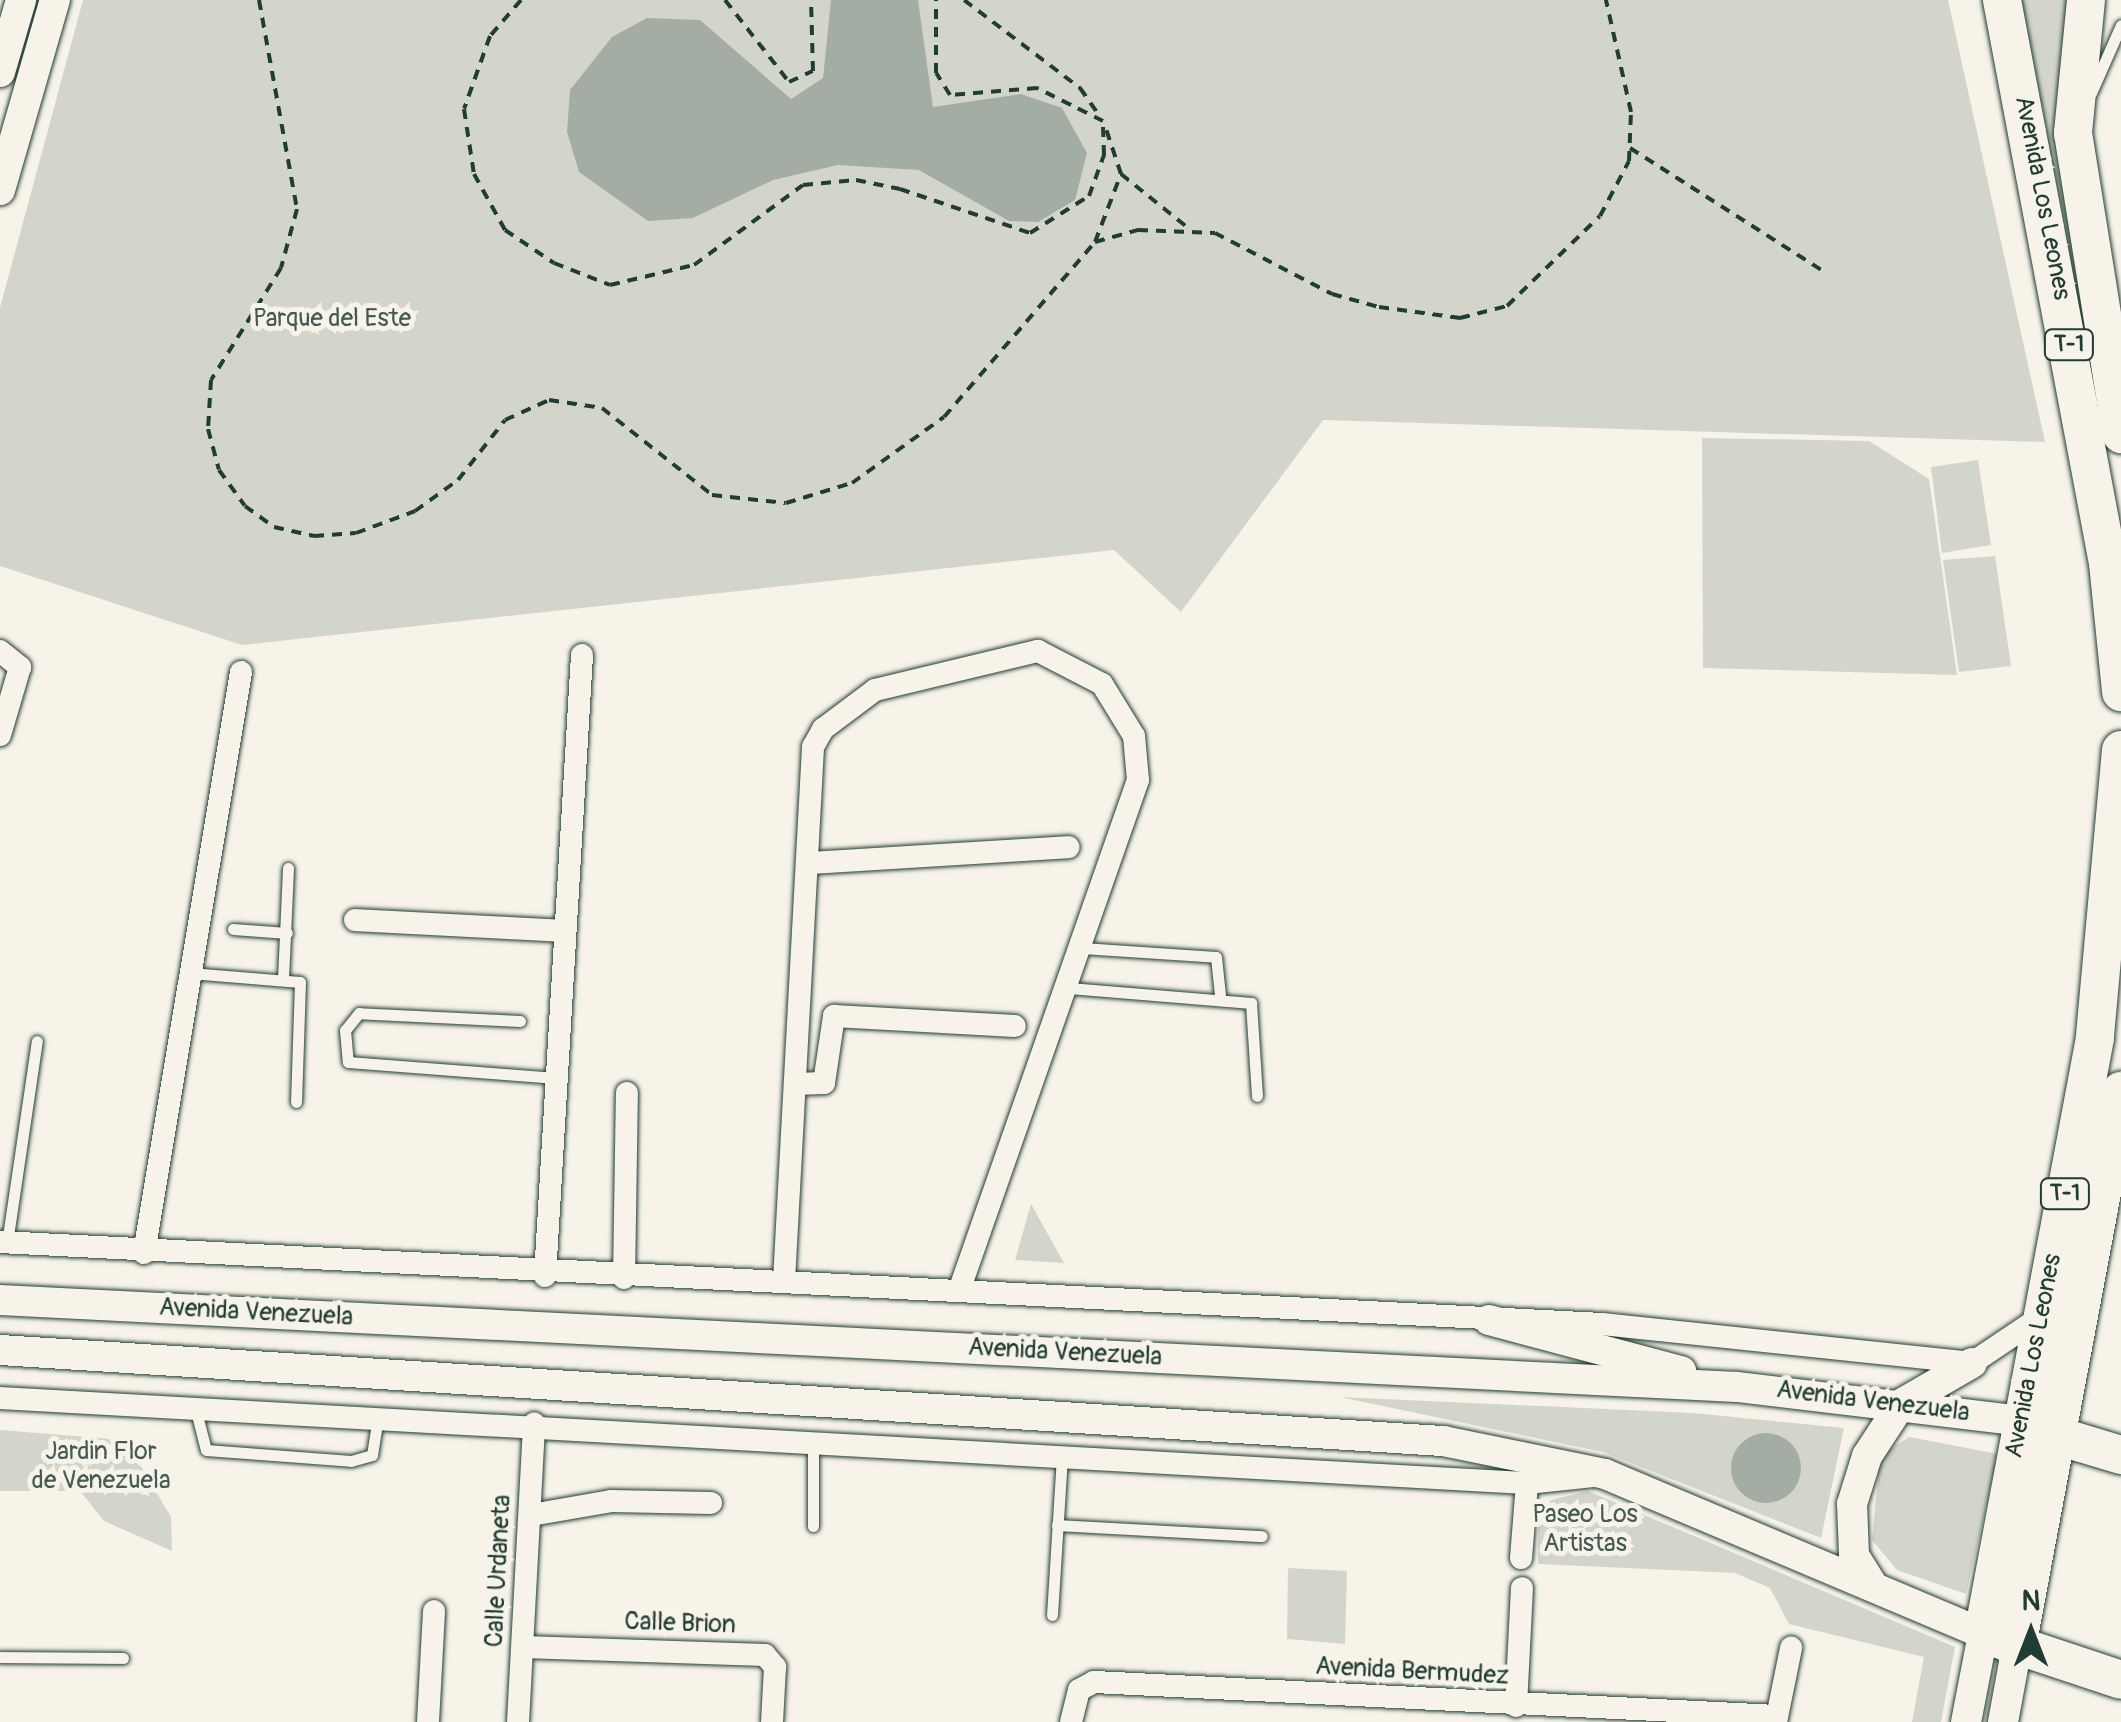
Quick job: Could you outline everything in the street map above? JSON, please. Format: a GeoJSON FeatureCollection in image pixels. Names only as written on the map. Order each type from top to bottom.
{"type":"FeatureCollection","features":[{"type":"Feature","properties":{"kind":"main road","name":"Avenida Los Leones"},"geometry":{"type":"LineString","coordinates":[[2002,0],[2108,563],[2121,692]]}},
{"type":"Feature","properties":{"kind":"main road","name":"Avenida Los Leones"},"geometry":{"type":"LineString","coordinates":[[2086,0],[2073,133],[2107,297],[2120,418]]}},
{"type":"Feature","properties":{"kind":"main road","name":"Avenida Los Leones"},"geometry":{"type":"LineString","coordinates":[[1983,1634],[2095,1038],[2121,750]]}},
{"type":"Feature","properties":{"kind":"main road","name":"Avenida Los Leones"},"geometry":{"type":"LineString","coordinates":[[2016,1652],[2103,1228],[2121,1091]]}},
{"type":"Feature","properties":{"kind":"main road","name":"Avenida Venezuela"},"geometry":{"type":"LineString","coordinates":[[2021,1421],[2058,1441],[2121,1455]]}},
{"type":"Feature","properties":{"kind":"main road","name":"Avenida Venezuela"},"geometry":{"type":"LineString","coordinates":[[1983,1634],[2016,1652],[2121,1680]]}},
{"type":"Feature","properties":{"kind":"street"},"geometry":{"type":"LineString","coordinates":[[0,72],[21,0]]}},
{"type":"Feature","properties":{"kind":"street"},"geometry":{"type":"LineString","coordinates":[[0,190],[55,0]]}},
{"type":"Feature","properties":{"kind":"street"},"geometry":{"type":"LineString","coordinates":[[784,1281],[814,747],[822,729],[876,690],[1038,650],[1102,684],[1134,736],[1138,780],[1069,988],[959,1291]]}},
{"type":"Feature","properties":{"kind":"street"},"geometry":{"type":"LineString","coordinates":[[0,651],[20,667],[0,735]]}},
{"type":"Feature","properties":{"kind":"street"},"geometry":{"type":"LineString","coordinates":[[545,1276],[582,655]]}},
{"type":"Feature","properties":{"kind":"street"},"geometry":{"type":"LineString","coordinates":[[144,1253],[241,672]]}},
{"type":"Feature","properties":{"kind":"street"},"geometry":{"type":"LineString","coordinates":[[809,862],[1069,847]]}},
{"type":"Feature","properties":{"kind":"street"},"geometry":{"type":"LineString","coordinates":[[355,920],[565,931]]}},
{"type":"Feature","properties":{"kind":"street"},"geometry":{"type":"LineString","coordinates":[[796,1084],[824,1083],[834,1016],[1015,1026]]}},
{"type":"Feature","properties":{"kind":"street"},"geometry":{"type":"LineString","coordinates":[[624,1278],[627,1094]]}},
{"type":"Feature","properties":{"kind":"street","name":"Avenida Venezuela"},"geometry":{"type":"LineString","coordinates":[[4,1243],[545,1276],[784,1281],[1489,1320],[1972,1363],[2042,1316]]}},
{"type":"Feature","properties":{"kind":"street","name":"Avenida Venezuela"},"geometry":{"type":"LineString","coordinates":[[0,1300],[1736,1386],[2021,1421]]}},
{"type":"Feature","properties":{"kind":"street"},"geometry":{"type":"LineString","coordinates":[[1489,1320],[1736,1386]]}},
{"type":"Feature","properties":{"kind":"street","name":"Avenida Venezuela"},"geometry":{"type":"LineString","coordinates":[[0,1350],[1304,1427],[1443,1441],[1604,1474],[1983,1634]]}},
{"type":"Feature","properties":{"kind":"street"},"geometry":{"type":"LineString","coordinates":[[1872,1586],[1854,1554],[1852,1504],[1866,1456],[1901,1404],[1972,1363]]}},
{"type":"Feature","properties":{"kind":"street","name":"Avenida Venezuela"},"geometry":{"type":"LineString","coordinates":[[0,1398],[534,1423],[1528,1482],[1604,1474]]}},
{"type":"Feature","properties":{"kind":"street","name":"Calle Urdaneta"},"geometry":{"type":"LineString","coordinates":[[518,1722],[534,1423]]}},
{"type":"Feature","properties":{"kind":"street"},"geometry":{"type":"LineString","coordinates":[[1521,1558],[1528,1482]]}},
{"type":"Feature","properties":{"kind":"street"},"geometry":{"type":"LineString","coordinates":[[531,1515],[612,1500],[711,1502]]}},
{"type":"Feature","properties":{"kind":"street"},"geometry":{"type":"LineString","coordinates":[[1516,1706],[1522,1588]]}},
{"type":"Feature","properties":{"kind":"street"},"geometry":{"type":"LineString","coordinates":[[428,1722],[434,1612]]}},
{"type":"Feature","properties":{"kind":"street","name":"Avenida Los Leones"},"geometry":{"type":"LineString","coordinates":[[1966,1722],[1983,1634]]}},
{"type":"Feature","properties":{"kind":"street","name":"Calle Brion"},"geometry":{"type":"LineString","coordinates":[[523,1646],[764,1655],[775,1667],[772,1722]]}},
{"type":"Feature","properties":{"kind":"street"},"geometry":{"type":"LineString","coordinates":[[1777,1719],[1791,1648]]}},
{"type":"Feature","properties":{"kind":"street","name":"Avenida Los Leones"},"geometry":{"type":"LineString","coordinates":[[2003,1722],[2016,1652]]}},
{"type":"Feature","properties":{"kind":"street","name":"Avenida Bermudez"},"geometry":{"type":"LineString","coordinates":[[1071,1722],[1078,1690],[1094,1682],[1777,1719]]}},
{"type":"Feature","properties":{"kind":"lane"},"geometry":{"type":"LineString","coordinates":[[2073,133],[2121,25]]}},
{"type":"Feature","properties":{"kind":"lane"},"geometry":{"type":"LineString","coordinates":[[284,979],[288,868]]}},
{"type":"Feature","properties":{"kind":"lane"},"geometry":{"type":"LineString","coordinates":[[232,930],[287,933]]}},
{"type":"Feature","properties":{"kind":"lane"},"geometry":{"type":"LineString","coordinates":[[1082,948],[1216,957],[1220,996]]}},
{"type":"Feature","properties":{"kind":"lane"},"geometry":{"type":"LineString","coordinates":[[190,973],[284,979],[301,984],[296,1102]]}},
{"type":"Feature","properties":{"kind":"lane"},"geometry":{"type":"LineString","coordinates":[[1069,988],[1220,996],[1252,1002],[1258,1096]]}},
{"type":"Feature","properties":{"kind":"lane"},"geometry":{"type":"LineString","coordinates":[[520,1021],[359,1013],[346,1030],[348,1062],[556,1078]]}},
{"type":"Feature","properties":{"kind":"lane"},"geometry":{"type":"LineString","coordinates":[[4,1243],[36,1042]]}},
{"type":"Feature","properties":{"kind":"lane"},"geometry":{"type":"LineString","coordinates":[[195,1407],[206,1450],[351,1461],[372,1455],[378,1416]]}},
{"type":"Feature","properties":{"kind":"lane"},"geometry":{"type":"LineString","coordinates":[[813,1440],[813,1526]]}},
{"type":"Feature","properties":{"kind":"lane"},"geometry":{"type":"LineString","coordinates":[[1052,1616],[1062,1455]]}},
{"type":"Feature","properties":{"kind":"lane"},"geometry":{"type":"LineString","coordinates":[[1058,1524],[1262,1536]]}},
{"type":"Feature","properties":{"kind":"lane"},"geometry":{"type":"LineString","coordinates":[[0,1657],[123,1658]]}},
{"type":"Feature","properties":{"kind":"path"},"geometry":{"type":"LineString","coordinates":[[259,0],[297,209],[281,268],[211,380],[208,430],[219,470],[274,527],[356,532],[415,511],[458,480],[504,420],[550,400],[602,408],[712,495],[786,503],[852,483],[944,417],[1094,242],[1121,174]]}},
{"type":"Feature","properties":{"kind":"path"},"geometry":{"type":"LineString","coordinates":[[520,0],[490,36],[464,109],[474,174],[505,230],[554,264],[610,285],[694,265],[803,185],[856,180],[900,189],[1030,234],[1089,196],[1103,122]]}},
{"type":"Feature","properties":{"kind":"path"},"geometry":{"type":"LineString","coordinates":[[725,0],[789,82],[814,72],[811,0]]}},
{"type":"Feature","properties":{"kind":"path"},"geometry":{"type":"LineString","coordinates":[[936,0],[936,73],[950,95],[1037,88],[1103,122]]}},
{"type":"Feature","properties":{"kind":"path"},"geometry":{"type":"LineString","coordinates":[[964,0],[1080,88],[1103,122],[1121,174],[1188,229]]}},
{"type":"Feature","properties":{"kind":"path"},"geometry":{"type":"LineString","coordinates":[[1094,242],[1188,229],[1215,233],[1332,294],[1460,318],[1507,306],[1546,278],[1600,216],[1630,148],[1606,0]]}},
{"type":"Feature","properties":{"kind":"path"},"geometry":{"type":"LineString","coordinates":[[1630,148],[1826,272]]}},
{"type":"Feature","properties":{"kind":"green space","name":"Parque del Este"},"geometry":{"type":"Polygon","coordinates":[[[83,0],[1948,0],[2045,442],[1323,420],[1181,612],[1114,550],[242,645],[0,566],[0,308],[83,0]]]}},
{"type":"Feature","properties":{"kind":"green space"},"geometry":{"type":"Polygon","coordinates":[[[2012,0],[2072,0],[2059,132],[2071,244],[2012,0]]]}},
{"type":"Feature","properties":{"kind":"green space"},"geometry":{"type":"Polygon","coordinates":[[[1702,438],[1869,441],[1929,479],[1957,675],[1703,668],[1702,438]]]}},
{"type":"Feature","properties":{"kind":"green space"},"geometry":{"type":"Polygon","coordinates":[[[1978,460],[1991,545],[1942,553],[1931,467],[1978,460]]]}},
{"type":"Feature","properties":{"kind":"green space"},"geometry":{"type":"Polygon","coordinates":[[[1995,556],[2011,666],[1959,672],[1943,560],[1995,556]]]}},
{"type":"Feature","properties":{"kind":"green space"},"geometry":{"type":"Polygon","coordinates":[[[1031,1204],[1064,1263],[1015,1260],[1031,1204]]]}},
{"type":"Feature","properties":{"kind":"green space"},"geometry":{"type":"Polygon","coordinates":[[[1340,1397],[1693,1413],[1844,1428],[1821,1538],[1603,1452],[1340,1397]]]}},
{"type":"Feature","properties":{"kind":"green space","name":"Jardin Flor de Venezuela"},"geometry":{"type":"Polygon","coordinates":[[[0,1430],[125,1440],[171,1517],[172,1551],[104,1521],[80,1491],[0,1491],[0,1430]]]}},
{"type":"Feature","properties":{"kind":"green space"},"geometry":{"type":"Polygon","coordinates":[[[1909,1437],[1998,1454],[1966,1594],[1897,1570],[1872,1540],[1880,1456],[1909,1437]]]}},
{"type":"Feature","properties":{"kind":"green space","name":"Paseo Los Artistas"},"geometry":{"type":"Polygon","coordinates":[[[1588,1491],[1955,1647],[1941,1722],[1912,1722],[1924,1657],[1789,1624],[1770,1588],[1735,1573],[1538,1564],[1538,1524],[1551,1500],[1588,1491]]]}},
{"type":"Feature","properties":{"kind":"green space"},"geometry":{"type":"Polygon","coordinates":[[[1288,1568],[1347,1571],[1345,1644],[1287,1639],[1288,1568]]]}},
{"type":"Feature","properties":{"kind":"shaded area"},"geometry":{"type":"Polygon","coordinates":[[[831,0],[918,0],[933,107],[1021,94],[1062,108],[1087,153],[1075,200],[1038,222],[1009,221],[919,170],[838,165],[773,180],[693,218],[648,221],[579,172],[567,132],[570,90],[612,37],[647,18],[700,20],[791,99],[823,78],[831,0]]]}},
{"type":"Feature","properties":{"kind":"shaded area"},"geometry":{"type":"Polygon","coordinates":[[[1766,1433],[1791,1443],[1801,1468],[1791,1493],[1766,1503],[1741,1493],[1731,1468],[1741,1443],[1766,1433]]]}}]}
